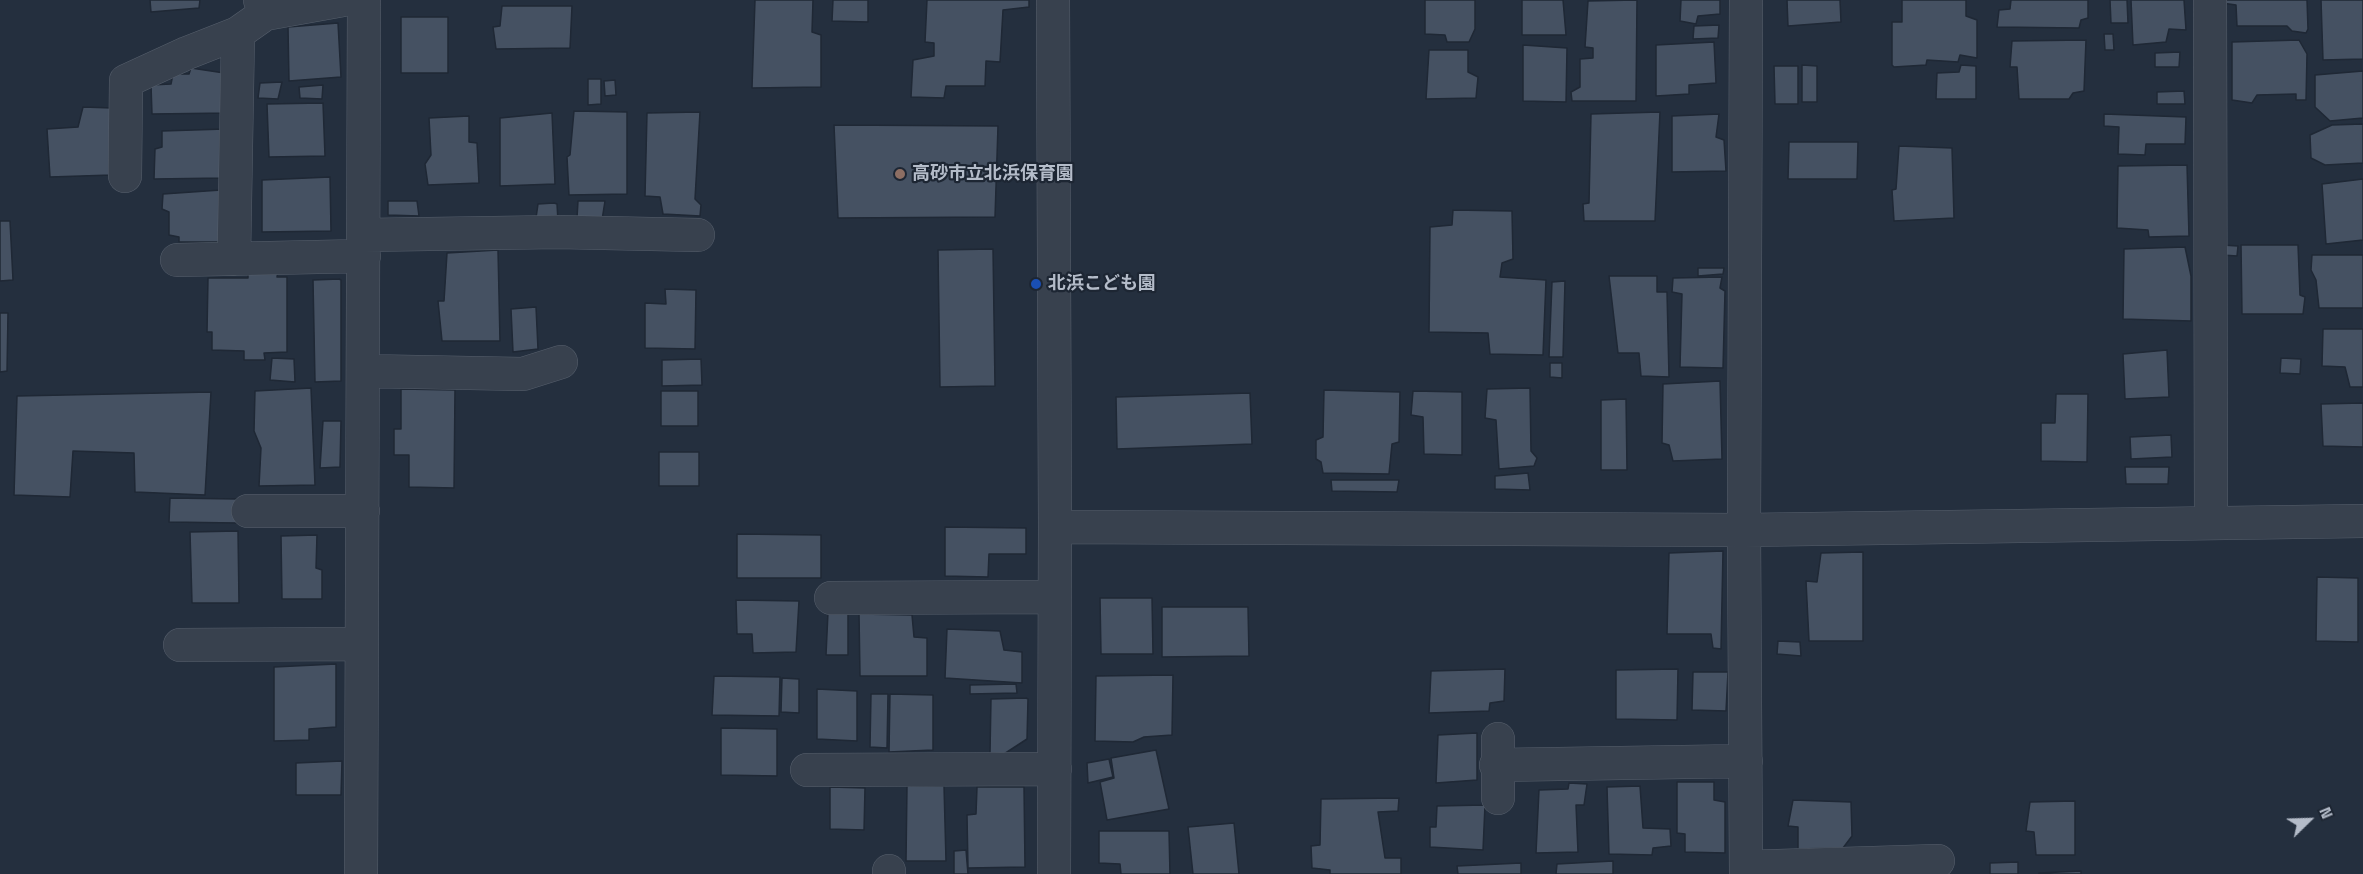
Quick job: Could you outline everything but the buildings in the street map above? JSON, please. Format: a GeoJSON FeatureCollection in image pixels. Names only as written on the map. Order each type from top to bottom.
{"type":"FeatureCollection","features":[{"type":"Feature","properties":{"kind":"street"},"geometry":{"type":"LineString","coordinates":[[124,176],[126,81],[238,33],[262,7],[343,0]]}},
{"type":"Feature","properties":{"kind":"street"},"geometry":{"type":"LineString","coordinates":[[361,874],[364,0]]}},
{"type":"Feature","properties":{"kind":"street"},"geometry":{"type":"LineString","coordinates":[[1053,0],[1054,874]]}},
{"type":"Feature","properties":{"kind":"street"},"geometry":{"type":"LineString","coordinates":[[1746,0],[1744,530],[1746,870],[1938,861]]}},
{"type":"Feature","properties":{"kind":"street"},"geometry":{"type":"LineString","coordinates":[[2210,0],[2211,523]]}},
{"type":"Feature","properties":{"kind":"street"},"geometry":{"type":"LineString","coordinates":[[234,259],[238,33]]}},
{"type":"Feature","properties":{"kind":"street"},"geometry":{"type":"LineString","coordinates":[[177,260],[234,259],[364,246],[558,232],[698,235]]}},
{"type":"Feature","properties":{"kind":"street"},"geometry":{"type":"LineString","coordinates":[[363,371],[524,374],[561,362]]}},
{"type":"Feature","properties":{"kind":"street"},"geometry":{"type":"LineString","coordinates":[[248,512],[363,511]]}},
{"type":"Feature","properties":{"kind":"street"},"geometry":{"type":"LineString","coordinates":[[1055,527],[1744,530],[2363,521]]}},
{"type":"Feature","properties":{"kind":"street"},"geometry":{"type":"LineString","coordinates":[[831,598],[1055,597]]}},
{"type":"Feature","properties":{"kind":"street"},"geometry":{"type":"LineString","coordinates":[[180,645],[362,644]]}},
{"type":"Feature","properties":{"kind":"street"},"geometry":{"type":"LineString","coordinates":[[1498,798],[1497,752],[1746,761]]}},
{"type":"Feature","properties":{"kind":"street"},"geometry":{"type":"LineString","coordinates":[[807,770],[1054,769]]}},
{"type":"Feature","properties":{"kind":"place","name":"高砂市立北浜保育園"},"geometry":{"type":"Point","coordinates":[900,174]}},
{"type":"Feature","properties":{"kind":"place","name":"北浜こども園"},"geometry":{"type":"Point","coordinates":[1036,284]}}]}
